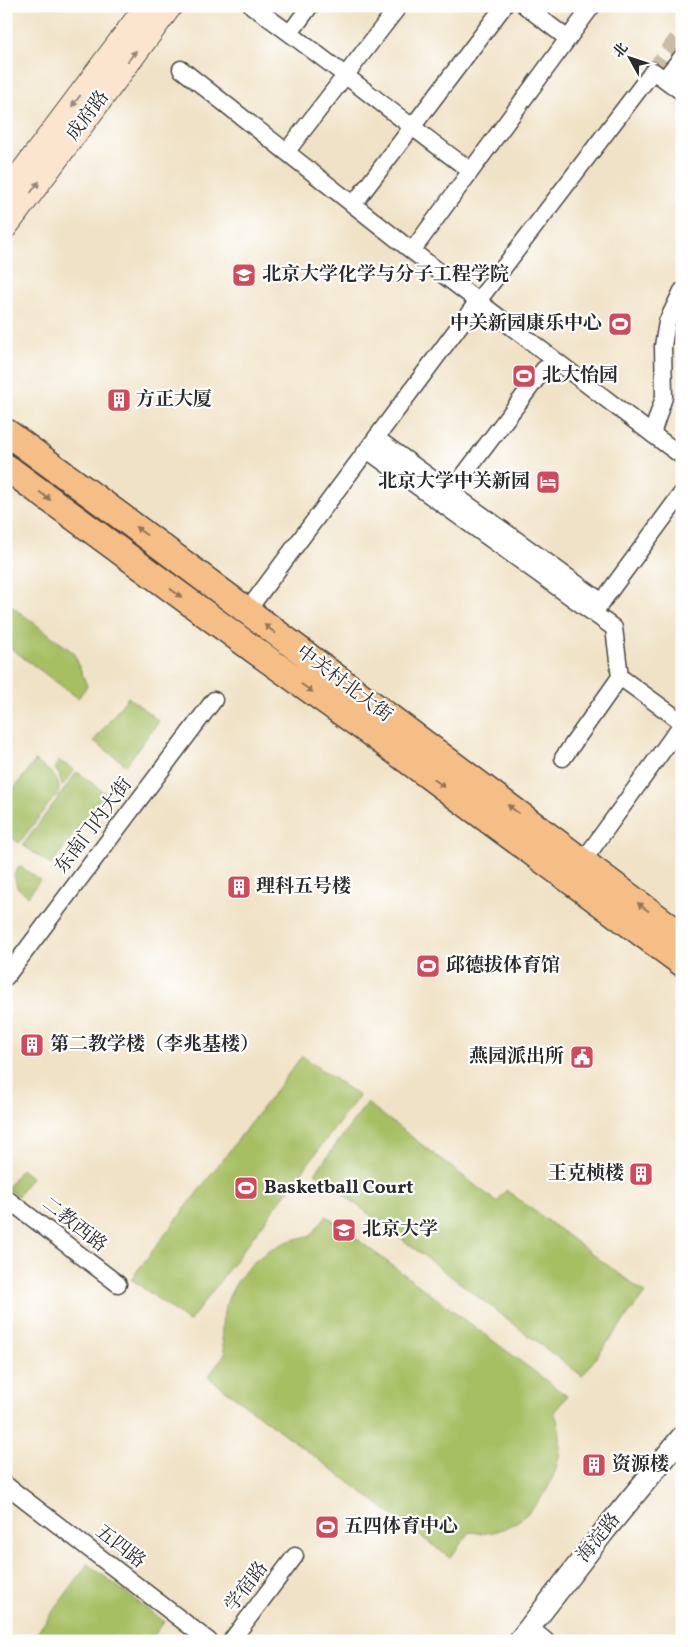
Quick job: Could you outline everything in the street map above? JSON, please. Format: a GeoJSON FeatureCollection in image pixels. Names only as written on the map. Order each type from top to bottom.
{"type":"FeatureCollection","features":[{"type":"Feature","properties":{"kind":"main road","name":"成府路"},"geometry":{"type":"LineString","coordinates":[[6,194],[147,6]]}},
{"type":"Feature","properties":{"kind":"main road","name":"成府路"},"geometry":{"type":"LineString","coordinates":[[6,226],[170,6]]}},
{"type":"Feature","properties":{"kind":"main road","name":"中关村北大街"},"geometry":{"type":"LineString","coordinates":[[6,432],[682,936]]}},
{"type":"Feature","properties":{"kind":"main road","name":"中关村北大街"},"geometry":{"type":"LineString","coordinates":[[6,467],[682,963]]}},
{"type":"Feature","properties":{"kind":"street"},"geometry":{"type":"LineString","coordinates":[[252,6],[471,171]]}},
{"type":"Feature","properties":{"kind":"street"},"geometry":{"type":"LineString","coordinates":[[290,33],[310,6]]}},
{"type":"Feature","properties":{"kind":"street"},"geometry":{"type":"LineString","coordinates":[[286,151],[400,6]]}},
{"type":"Feature","properties":{"kind":"street"},"geometry":{"type":"LineString","coordinates":[[354,204],[504,6]]}},
{"type":"Feature","properties":{"kind":"street"},"geometry":{"type":"LineString","coordinates":[[525,6],[568,39]]}},
{"type":"Feature","properties":{"kind":"street"},"geometry":{"type":"LineString","coordinates":[[412,251],[592,6]]}},
{"type":"Feature","properties":{"kind":"street"},"geometry":{"type":"LineString","coordinates":[[664,79],[682,57]]}},
{"type":"Feature","properties":{"kind":"street"},"geometry":{"type":"LineString","coordinates":[[181,69],[412,251],[682,456]]}},
{"type":"Feature","properties":{"kind":"street"},"geometry":{"type":"LineString","coordinates":[[247,611],[478,301],[653,71],[682,92]]}},
{"type":"Feature","properties":{"kind":"street"},"geometry":{"type":"LineString","coordinates":[[652,434],[664,397],[663,346],[667,322],[682,290]]}},
{"type":"Feature","properties":{"kind":"street"},"geometry":{"type":"LineString","coordinates":[[451,492],[544,368]]}},
{"type":"Feature","properties":{"kind":"street"},"geometry":{"type":"LineString","coordinates":[[372,444],[451,492],[598,608],[614,628],[620,677],[563,758]]}},
{"type":"Feature","properties":{"kind":"street"},"geometry":{"type":"LineString","coordinates":[[372,444],[598,608]]}},
{"type":"Feature","properties":{"kind":"street"},"geometry":{"type":"LineString","coordinates":[[598,608],[682,493]]}},
{"type":"Feature","properties":{"kind":"street"},"geometry":{"type":"LineString","coordinates":[[583,861],[682,723],[620,677]]}},
{"type":"Feature","properties":{"kind":"street","name":"东南门内大街"},"geometry":{"type":"LineString","coordinates":[[6,977],[214,700]]}},
{"type":"Feature","properties":{"kind":"street","name":"二教西路"},"geometry":{"type":"LineString","coordinates":[[6,1198],[118,1284]]}},
{"type":"Feature","properties":{"kind":"street","name":"海淀路"},"geometry":{"type":"LineString","coordinates":[[524,1634],[682,1437]]}},
{"type":"Feature","properties":{"kind":"street","name":"五四路"},"geometry":{"type":"LineString","coordinates":[[6,1485],[209,1641]]}},
{"type":"Feature","properties":{"kind":"street","name":"学宿路"},"geometry":{"type":"LineString","coordinates":[[231,1641],[295,1556]]}},
{"type":"Feature","properties":{"kind":"street"},"geometry":{"type":"LineString","coordinates":[[524,1634],[546,1641]]}},
{"type":"Feature","properties":{"kind":"green space"},"geometry":{"type":"Polygon","coordinates":[[[6,602],[74,653],[87,686],[78,698],[6,645],[6,602]]]}},
{"type":"Feature","properties":{"kind":"green space"},"geometry":{"type":"Polygon","coordinates":[[[128,697],[159,721],[126,765],[94,741],[128,697]]]}},
{"type":"Feature","properties":{"kind":"green space"},"geometry":{"type":"Polygon","coordinates":[[[35,761],[55,777],[59,791],[19,843],[6,833],[6,792],[10,794],[35,761]]]}},
{"type":"Feature","properties":{"kind":"green space"},"geometry":{"type":"Polygon","coordinates":[[[59,761],[73,769],[62,786],[59,774],[54,768],[59,761]]]}},
{"type":"Feature","properties":{"kind":"green space"},"geometry":{"type":"Polygon","coordinates":[[[77,772],[105,793],[51,865],[23,845],[77,772]]]}},
{"type":"Feature","properties":{"kind":"green space"},"geometry":{"type":"Polygon","coordinates":[[[20,866],[40,880],[28,896],[17,887],[14,874],[20,866]]]}},
{"type":"Feature","properties":{"kind":"green space","name":"Basketball Court"},"geometry":{"type":"Polygon","coordinates":[[[302,1056],[359,1096],[189,1322],[131,1279],[302,1056]]]}},
{"type":"Feature","properties":{"kind":"green space"},"geometry":{"type":"Polygon","coordinates":[[[367,1103],[497,1202],[506,1190],[645,1293],[582,1376],[315,1173],[367,1103]]]}},
{"type":"Feature","properties":{"kind":"green space"},"geometry":{"type":"Polygon","coordinates":[[[21,1169],[31,1177],[18,1196],[7,1188],[21,1169]]]}},
{"type":"Feature","properties":{"kind":"green space"},"geometry":{"type":"Polygon","coordinates":[[[326,1216],[567,1396],[554,1412],[559,1429],[560,1447],[557,1465],[541,1499],[528,1513],[513,1524],[494,1532],[470,1532],[450,1558],[208,1377],[225,1354],[222,1333],[224,1312],[231,1293],[241,1276],[255,1261],[272,1249],[291,1240],[311,1236],[326,1216]]]}},
{"type":"Feature","properties":{"kind":"green space"},"geometry":{"type":"Polygon","coordinates":[[[88,1564],[164,1622],[150,1641],[31,1641],[88,1564]]]}},
{"type":"Feature","properties":{"kind":"tunnel"},"geometry":{"type":"LineString","coordinates":[[653,71],[682,32]]}},
{"type":"Feature","properties":{"kind":"place","name":"北京大学化学与分子工程学院"},"geometry":{"type":"Point","coordinates":[244,275]}},
{"type":"Feature","properties":{"kind":"place","name":"中关新园康乐中心"},"geometry":{"type":"Point","coordinates":[620,324]}},
{"type":"Feature","properties":{"kind":"place","name":"北大怡园"},"geometry":{"type":"Point","coordinates":[524,376]}},
{"type":"Feature","properties":{"kind":"place","name":"方正大厦"},"geometry":{"type":"Point","coordinates":[119,400]}},
{"type":"Feature","properties":{"kind":"place","name":"北京大学中关新园"},"geometry":{"type":"Point","coordinates":[548,482]}},
{"type":"Feature","properties":{"kind":"place","name":"理科五号楼"},"geometry":{"type":"Point","coordinates":[239,887]}},
{"type":"Feature","properties":{"kind":"place","name":"邱德拔体育馆"},"geometry":{"type":"Point","coordinates":[428,966]}},
{"type":"Feature","properties":{"kind":"place","name":"第二教学楼（李兆基楼）"},"geometry":{"type":"Point","coordinates":[32,1045]}},
{"type":"Feature","properties":{"kind":"place","name":"燕园派出所"},"geometry":{"type":"Point","coordinates":[582,1057]}},
{"type":"Feature","properties":{"kind":"place","name":"王克桢楼"},"geometry":{"type":"Point","coordinates":[641,1174]}},
{"type":"Feature","properties":{"kind":"place","name":"Basketball Court"},"geometry":{"type":"Point","coordinates":[246,1188]}},
{"type":"Feature","properties":{"kind":"place","name":"北京大学"},"geometry":{"type":"Point","coordinates":[344,1230]}},
{"type":"Feature","properties":{"kind":"place","name":"资源楼"},"geometry":{"type":"Point","coordinates":[594,1465]}},
{"type":"Feature","properties":{"kind":"place","name":"五四体育中心"},"geometry":{"type":"Point","coordinates":[327,1527]}}]}
